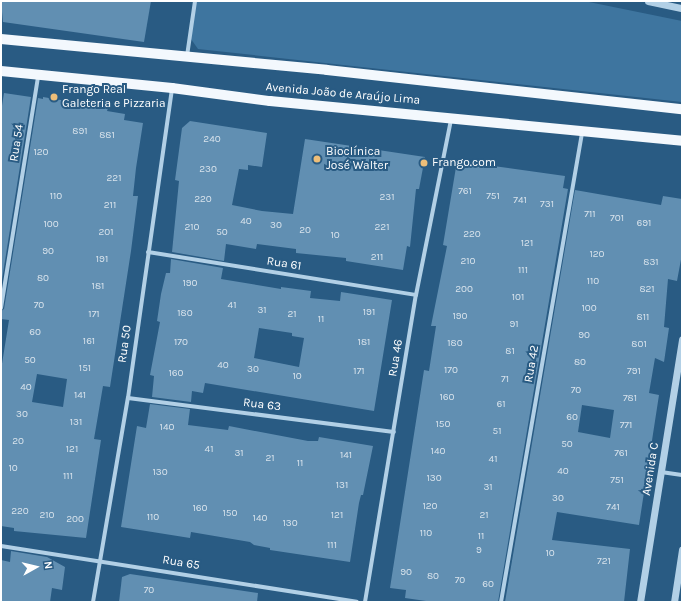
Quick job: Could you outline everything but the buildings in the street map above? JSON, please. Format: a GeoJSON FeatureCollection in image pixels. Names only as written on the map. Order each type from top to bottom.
{"type":"FeatureCollection","features":[{"type":"Feature","properties":{"kind":"main road","name":"Avenida João de Araújo Lima"},"geometry":{"type":"LineString","coordinates":[[1,39],[187,56],[682,109]]}},
{"type":"Feature","properties":{"kind":"main road","name":"Avenida João de Araújo Lima"},"geometry":{"type":"LineString","coordinates":[[1,71],[38,76],[172,88],[270,101],[582,130],[682,141]]}},
{"type":"Feature","properties":{"kind":"street"},"geometry":{"type":"LineString","coordinates":[[187,56],[195,1]]}},
{"type":"Feature","properties":{"kind":"street"},"geometry":{"type":"LineString","coordinates":[[648,1],[682,8]]}},
{"type":"Feature","properties":{"kind":"street","name":"Rua 54"},"geometry":{"type":"LineString","coordinates":[[1,308],[38,76]]}},
{"type":"Feature","properties":{"kind":"street","name":"Rua 50"},"geometry":{"type":"LineString","coordinates":[[93,602],[128,398],[172,88]]}},
{"type":"Feature","properties":{"kind":"street","name":"Rua 46"},"geometry":{"type":"LineString","coordinates":[[365,602],[416,295],[451,118]]}},
{"type":"Feature","properties":{"kind":"street","name":"Rua 42"},"geometry":{"type":"LineString","coordinates":[[501,602],[582,130]]}},
{"type":"Feature","properties":{"kind":"street","name":"Rua 61"},"geometry":{"type":"LineString","coordinates":[[148,252],[416,295]]}},
{"type":"Feature","properties":{"kind":"street","name":"Avenida C"},"geometry":{"type":"LineString","coordinates":[[640,602],[682,339]]}},
{"type":"Feature","properties":{"kind":"street","name":"Rua 63"},"geometry":{"type":"LineString","coordinates":[[128,398],[394,432]]}},
{"type":"Feature","properties":{"kind":"street"},"geometry":{"type":"LineString","coordinates":[[661,472],[682,475]]}},
{"type":"Feature","properties":{"kind":"street","name":"Rua 65"},"geometry":{"type":"LineString","coordinates":[[1,546],[100,560],[357,602]]}},
{"type":"Feature","properties":{"kind":"street"},"geometry":{"type":"LineString","coordinates":[[675,602],[682,550]]}},
{"type":"Feature","properties":{"kind":"shaded area"},"geometry":{"type":"Polygon","coordinates":[[[196,1],[584,1],[682,21],[682,102],[198,49],[191,39],[196,1]]]}},
{"type":"Feature","properties":{"kind":"place","name":"Frango Real Galeteria e Pizzaria"},"geometry":{"type":"Point","coordinates":[54,97]}},
{"type":"Feature","properties":{"kind":"place","name":"Bioclínica José Walter"},"geometry":{"type":"Point","coordinates":[317,159]}},
{"type":"Feature","properties":{"kind":"place","name":"Frango.com"},"geometry":{"type":"Point","coordinates":[424,163]}}]}
